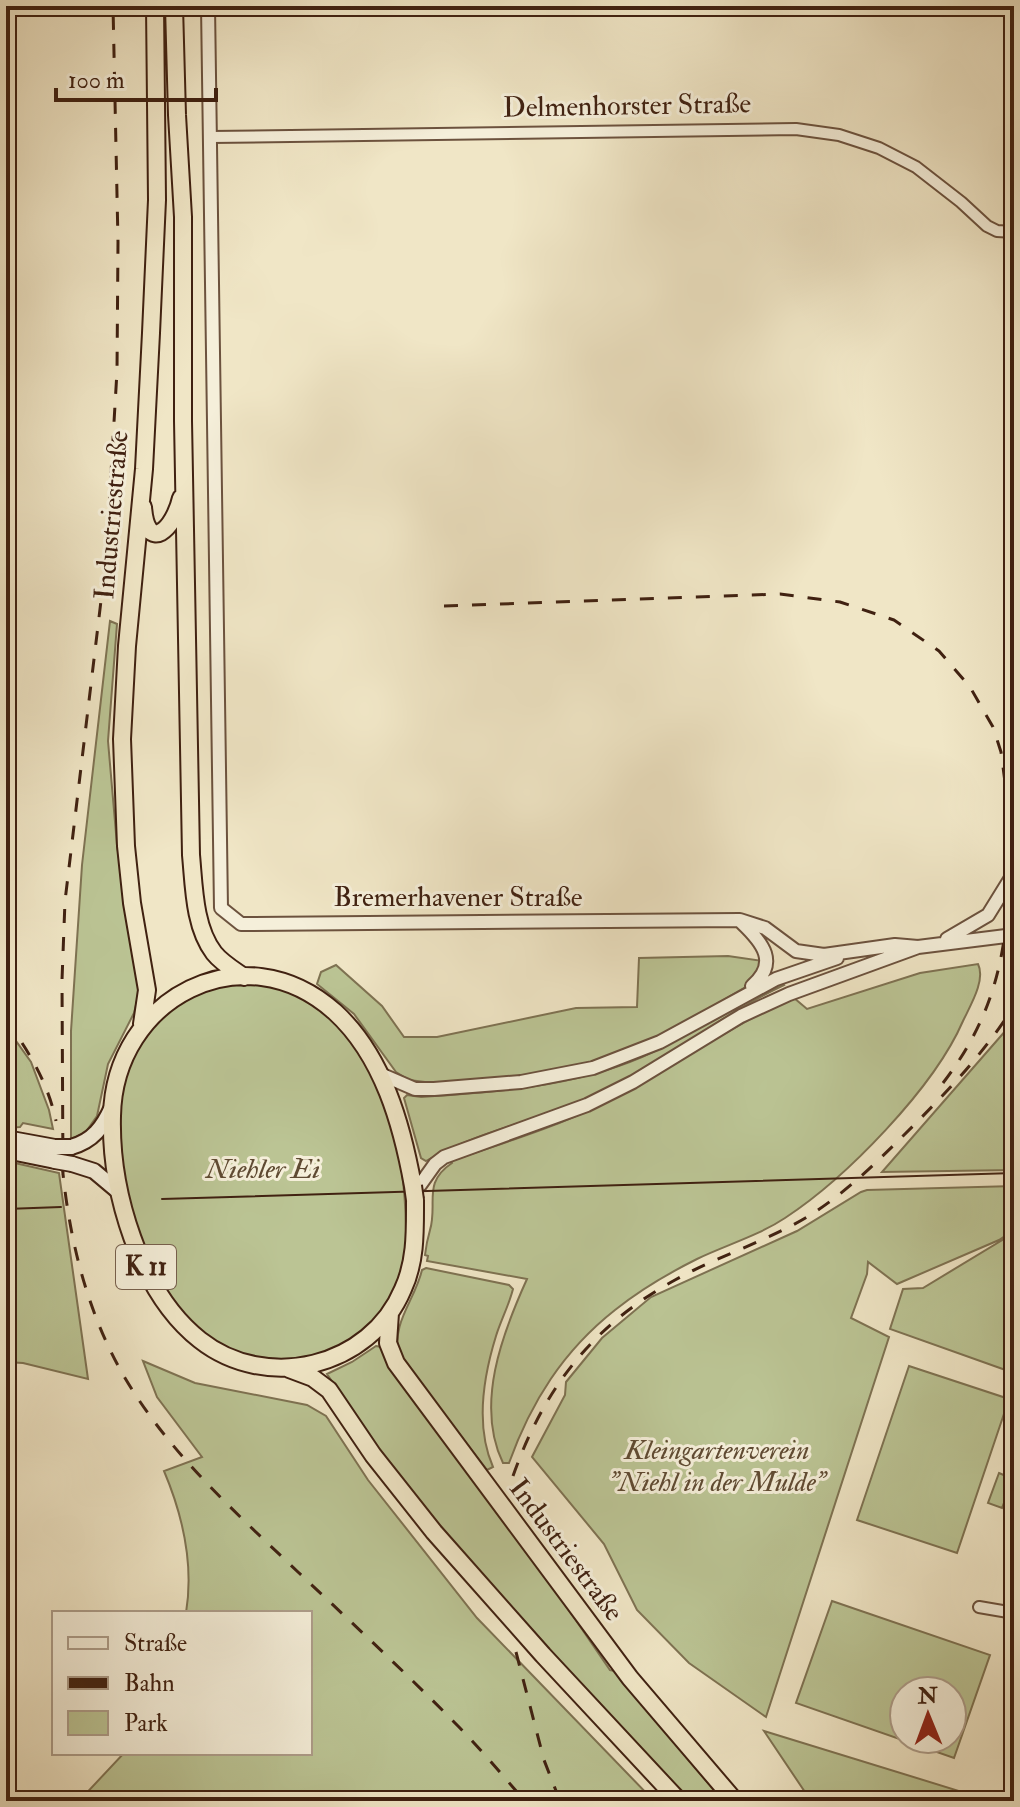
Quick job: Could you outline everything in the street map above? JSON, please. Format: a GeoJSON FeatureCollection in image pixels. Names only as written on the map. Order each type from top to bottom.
{"type":"FeatureCollection","features":[{"type":"Feature","properties":{"kind":"highway","name":"Industriestraße"},"geometry":{"type":"LineString","coordinates":[[138,1031],[147,990],[129,875],[122,739],[127,646],[144,469],[157,200],[155,6]]}},
{"type":"Feature","properties":{"kind":"highway"},"geometry":{"type":"LineString","coordinates":[[174,6],[183,205],[189,817],[193,881],[209,945],[220,959],[244,977]]}},
{"type":"Feature","properties":{"kind":"highway"},"geometry":{"type":"LineString","coordinates":[[144,469],[144,517],[154,532],[161,532],[173,522],[185,477]]}},
{"type":"Feature","properties":{"kind":"highway","name":"K 11"},"geometry":{"type":"LineString","coordinates":[[244,977],[266,979],[304,991],[334,1011],[349,1026],[378,1073],[397,1116],[416,1191],[412,1260],[404,1288],[390,1313],[351,1349],[317,1364],[273,1368],[235,1360],[201,1341],[170,1308],[147,1271],[133,1239],[119,1192],[112,1147],[112,1106],[118,1071],[138,1031],[168,1001],[182,992],[218,980],[244,977]]}},
{"type":"Feature","properties":{"kind":"highway","name":"Industriestraße"},"geometry":{"type":"LineString","coordinates":[[390,1313],[388,1343],[396,1363],[630,1678],[735,1801]]}},
{"type":"Feature","properties":{"kind":"highway"},"geometry":{"type":"LineString","coordinates":[[273,1368],[313,1378],[329,1390],[373,1455],[434,1532],[679,1801]]}},
{"type":"Feature","properties":{"kind":"main road","name":"K 11"},"geometry":{"type":"LineString","coordinates":[[6,1151],[55,1154],[91,1138],[112,1106]]}},
{"type":"Feature","properties":{"kind":"main road","name":"K 11"},"geometry":{"type":"LineString","coordinates":[[6,1138],[94,1171],[119,1192]]}},
{"type":"Feature","properties":{"kind":"street"},"geometry":{"type":"LineString","coordinates":[[208,6],[211,137]]}},
{"type":"Feature","properties":{"kind":"street","name":"Delmenhorster Straße"},"geometry":{"type":"LineString","coordinates":[[211,137],[796,129],[839,135],[879,148],[916,167],[987,226],[997,231],[1014,232]]}},
{"type":"Feature","properties":{"kind":"street","name":"Bremerhavener Straße"},"geometry":{"type":"LineString","coordinates":[[211,137],[221,908],[241,924],[740,920],[765,928],[796,951]]}},
{"type":"Feature","properties":{"kind":"street"},"geometry":{"type":"LineString","coordinates":[[416,1191],[435,1164],[444,1157],[587,1105],[633,1082],[741,1016],[789,994],[963,932],[988,915],[1014,873]]}},
{"type":"Feature","properties":{"kind":"street"},"geometry":{"type":"LineString","coordinates":[[738,998],[762,977],[766,957],[758,938],[740,920]]}},
{"type":"Feature","properties":{"kind":"street"},"geometry":{"type":"LineString","coordinates":[[796,951],[824,955],[895,945],[925,947],[1014,935]]}},
{"type":"Feature","properties":{"kind":"street"},"geometry":{"type":"LineString","coordinates":[[789,994],[800,980],[805,966],[796,951]]}},
{"type":"Feature","properties":{"kind":"street"},"geometry":{"type":"LineString","coordinates":[[378,1073],[415,1089],[521,1082],[559,1076],[630,1055],[689,1027],[738,998],[803,969],[850,953]]}},
{"type":"Feature","properties":{"kind":"street"},"geometry":{"type":"LineString","coordinates":[[979,1607],[1014,1613]]}},
{"type":"Feature","properties":{"kind":"green space"},"geometry":{"type":"Polygon","coordinates":[[[110,621],[117,624],[108,741],[117,845],[139,993],[134,1013],[108,1064],[97,1116],[85,1133],[71,1139],[71,1031],[82,865],[110,621]]]}},
{"type":"Feature","properties":{"kind":"green space"},"geometry":{"type":"Polygon","coordinates":[[[728,956],[763,961],[749,985],[670,1031],[579,1066],[529,1075],[433,1083],[409,1080],[396,1072],[354,1014],[317,984],[321,972],[336,965],[382,1006],[404,1037],[437,1037],[576,1008],[637,1007],[639,958],[728,956]]]}},
{"type":"Feature","properties":{"kind":"green space"},"geometry":{"type":"Polygon","coordinates":[[[978,964],[980,978],[976,993],[950,1047],[886,1130],[834,1180],[785,1218],[665,1276],[596,1326],[551,1379],[528,1419],[509,1463],[503,1463],[491,1418],[495,1370],[527,1279],[427,1261],[428,1256],[425,1255],[432,1220],[434,1186],[451,1161],[586,1112],[649,1079],[730,1030],[794,998],[807,1009],[920,973],[978,964]]]}},
{"type":"Feature","properties":{"kind":"green space"},"geometry":{"type":"Polygon","coordinates":[[[782,983],[784,985],[604,1092],[468,1141],[426,1161],[421,1158],[404,1098],[407,1095],[421,1097],[505,1090],[561,1082],[615,1067],[660,1049],[782,983]]]}},
{"type":"Feature","properties":{"kind":"green space","name":"Niehler Ei"},"geometry":{"type":"Polygon","coordinates":[[[262,984],[299,996],[319,1007],[342,1028],[361,1052],[376,1079],[396,1138],[406,1230],[409,1231],[402,1266],[405,1267],[391,1298],[374,1322],[336,1347],[299,1359],[266,1358],[229,1349],[198,1329],[173,1301],[152,1267],[137,1229],[120,1151],[120,1092],[124,1073],[155,1023],[175,1004],[194,994],[222,986],[262,984]]]}},
{"type":"Feature","properties":{"kind":"green space"},"geometry":{"type":"Polygon","coordinates":[[[1014,1021],[1014,1170],[882,1172],[1014,1021]]]}},
{"type":"Feature","properties":{"kind":"green space"},"geometry":{"type":"Polygon","coordinates":[[[6,1033],[11,1034],[31,1062],[53,1129],[23,1123],[20,1127],[6,1128],[6,1033]]]}},
{"type":"Feature","properties":{"kind":"green space"},"geometry":{"type":"Polygon","coordinates":[[[6,1161],[59,1173],[88,1379],[23,1363],[6,1362],[6,1161]]]}},
{"type":"Feature","properties":{"kind":"green space","name":"Kleingartenverein \"Niehl in der Mulde\""},"geometry":{"type":"Polygon","coordinates":[[[1014,1186],[1014,1230],[999,1240],[897,1284],[868,1262],[867,1274],[851,1318],[889,1337],[766,1717],[689,1663],[637,1610],[604,1544],[532,1457],[565,1395],[566,1382],[602,1338],[651,1297],[797,1231],[861,1192],[1014,1186]]]}},
{"type":"Feature","properties":{"kind":"green space"},"geometry":{"type":"Polygon","coordinates":[[[1014,1233],[1014,1373],[890,1329],[903,1289],[923,1288],[1014,1233]]]}},
{"type":"Feature","properties":{"kind":"green space"},"geometry":{"type":"Polygon","coordinates":[[[426,1268],[509,1285],[513,1289],[496,1336],[485,1385],[484,1435],[493,1467],[487,1470],[399,1355],[397,1343],[401,1322],[422,1270],[426,1268]]]}},
{"type":"Feature","properties":{"kind":"green space"},"geometry":{"type":"Polygon","coordinates":[[[376,1346],[381,1347],[610,1670],[615,1671],[723,1801],[693,1801],[648,1759],[443,1533],[391,1468],[327,1374],[376,1346]]]}},
{"type":"Feature","properties":{"kind":"green space"},"geometry":{"type":"Polygon","coordinates":[[[143,1361],[195,1383],[307,1405],[326,1416],[368,1480],[477,1618],[654,1801],[79,1801],[122,1755],[312,1755],[312,1611],[186,1611],[188,1558],[177,1505],[164,1471],[202,1457],[157,1397],[143,1361]]]}},
{"type":"Feature","properties":{"kind":"green space"},"geometry":{"type":"Polygon","coordinates":[[[909,1366],[1009,1399],[957,1553],[857,1520],[909,1366]]]}},
{"type":"Feature","properties":{"kind":"green space"},"geometry":{"type":"Polygon","coordinates":[[[999,1473],[1013,1479],[1002,1508],[988,1503],[999,1473]]]}},
{"type":"Feature","properties":{"kind":"green space"},"geometry":{"type":"Polygon","coordinates":[[[832,1601],[990,1655],[968,1718],[968,1675],[888,1675],[888,1735],[796,1703],[832,1601]]]}},
{"type":"Feature","properties":{"kind":"green space"},"geometry":{"type":"Polygon","coordinates":[[[764,1731],[972,1795],[957,1801],[811,1801],[764,1731]]]}},
{"type":"Feature","properties":{"kind":"tram line"},"geometry":{"type":"LineString","coordinates":[[162,1199],[1014,1173]]}},
{"type":"Feature","properties":{"kind":"tram line"},"geometry":{"type":"LineString","coordinates":[[6,1209],[61,1207]]}},
{"type":"Feature","properties":{"kind":"railway"},"geometry":{"type":"LineString","coordinates":[[63,1175],[62,980],[65,901],[106,559],[117,371],[118,242],[113,6]]}},
{"type":"Feature","properties":{"kind":"railway"},"geometry":{"type":"LineString","coordinates":[[444,606],[780,594],[840,602],[894,620],[939,651],[970,687],[993,727],[1001,752],[1011,827]]}},
{"type":"Feature","properties":{"kind":"railway"},"geometry":{"type":"LineString","coordinates":[[1012,770],[1014,638]]}},
{"type":"Feature","properties":{"kind":"railway"},"geometry":{"type":"LineString","coordinates":[[943,1083],[965,1051],[993,989],[1006,925],[1011,818]]}},
{"type":"Feature","properties":{"kind":"railway"},"geometry":{"type":"LineString","coordinates":[[513,1476],[525,1444],[556,1387],[575,1362],[619,1317],[675,1280],[791,1226],[846,1189],[949,1089],[990,1041],[1014,1006]]}},
{"type":"Feature","properties":{"kind":"railway"},"geometry":{"type":"LineString","coordinates":[[6,1020],[37,1068],[56,1121]]}},
{"type":"Feature","properties":{"kind":"railway"},"geometry":{"type":"LineString","coordinates":[[62,1164],[69,1220],[90,1302],[112,1353],[143,1406],[205,1481],[437,1705],[525,1801]]}},
{"type":"Feature","properties":{"kind":"railway"},"geometry":{"type":"LineString","coordinates":[[516,1652],[544,1760],[560,1801]]}}]}
